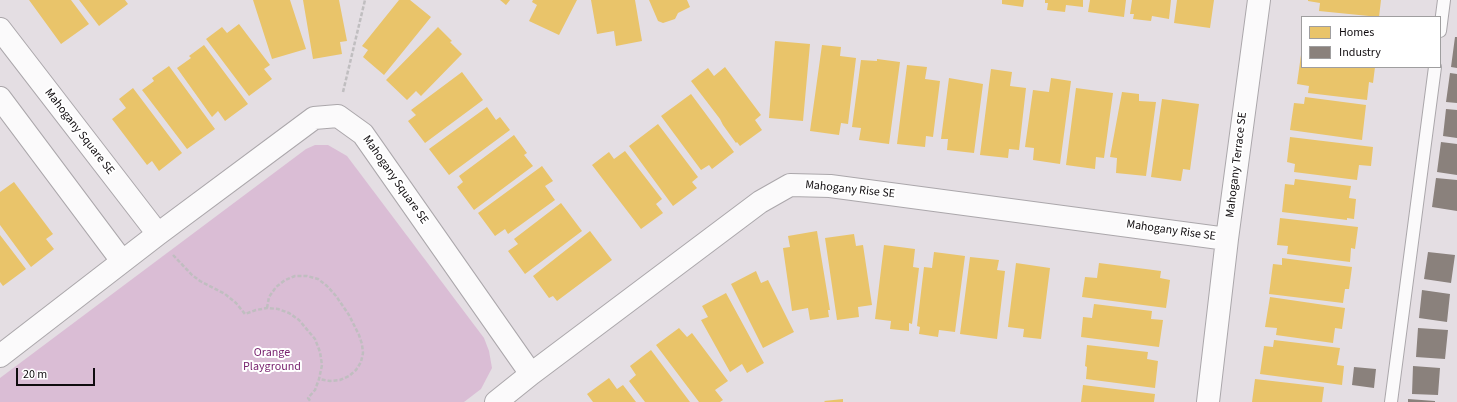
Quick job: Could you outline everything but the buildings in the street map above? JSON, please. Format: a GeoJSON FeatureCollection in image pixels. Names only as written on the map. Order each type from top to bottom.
{"type":"FeatureCollection","features":[{"type":"Feature","properties":{"kind":"street","name":"Mahogany Terrace SE"},"geometry":{"type":"LineString","coordinates":[[1208,402],[1227,239],[1259,0]]}},
{"type":"Feature","properties":{"kind":"street","name":"Mahogany Square SE"},"geometry":{"type":"LineString","coordinates":[[0,29],[158,234]]}},
{"type":"Feature","properties":{"kind":"street"},"geometry":{"type":"LineString","coordinates":[[0,98],[122,261]]}},
{"type":"Feature","properties":{"kind":"street"},"geometry":{"type":"LineString","coordinates":[[0,356],[122,261],[314,118],[338,116]]}},
{"type":"Feature","properties":{"kind":"street","name":"Mahogany Square SE"},"geometry":{"type":"LineString","coordinates":[[338,116],[363,134],[531,374]]}},
{"type":"Feature","properties":{"kind":"street","name":"Mahogany Rise SE"},"geometry":{"type":"LineString","coordinates":[[531,374],[760,202],[790,185],[830,186],[1227,239]]}},
{"type":"Feature","properties":{"kind":"street"},"geometry":{"type":"LineString","coordinates":[[496,402],[531,374]]}},
{"type":"Feature","properties":{"kind":"lane"},"geometry":{"type":"LineString","coordinates":[[1441,23],[1444,0]]}},
{"type":"Feature","properties":{"kind":"lane"},"geometry":{"type":"LineString","coordinates":[[1391,402],[1435,68]]}},
{"type":"Feature","properties":{"kind":"path"},"geometry":{"type":"LineString","coordinates":[[338,116],[365,0]]}},
{"type":"Feature","properties":{"kind":"path"},"geometry":{"type":"LineString","coordinates":[[178,251],[173,255],[192,275],[200,281],[225,294],[236,303],[245,314],[267,308],[278,309],[299,320],[315,339],[320,352],[322,365],[320,379],[315,390],[308,398],[311,402]]}},
{"type":"Feature","properties":{"kind":"path"},"geometry":{"type":"LineString","coordinates":[[267,308],[269,297],[276,287],[284,280],[295,276],[307,276],[318,279],[336,296],[349,315],[359,335],[363,353],[361,362],[356,370],[349,376],[340,380],[330,381],[320,379]]}},
{"type":"Feature","properties":{"kind":"green space","name":"Orange Playground"},"geometry":{"type":"Polygon","coordinates":[[[315,145],[328,145],[347,156],[484,338],[489,351],[492,368],[481,389],[464,402],[0,402],[0,378],[306,149],[315,145]]]}}]}
